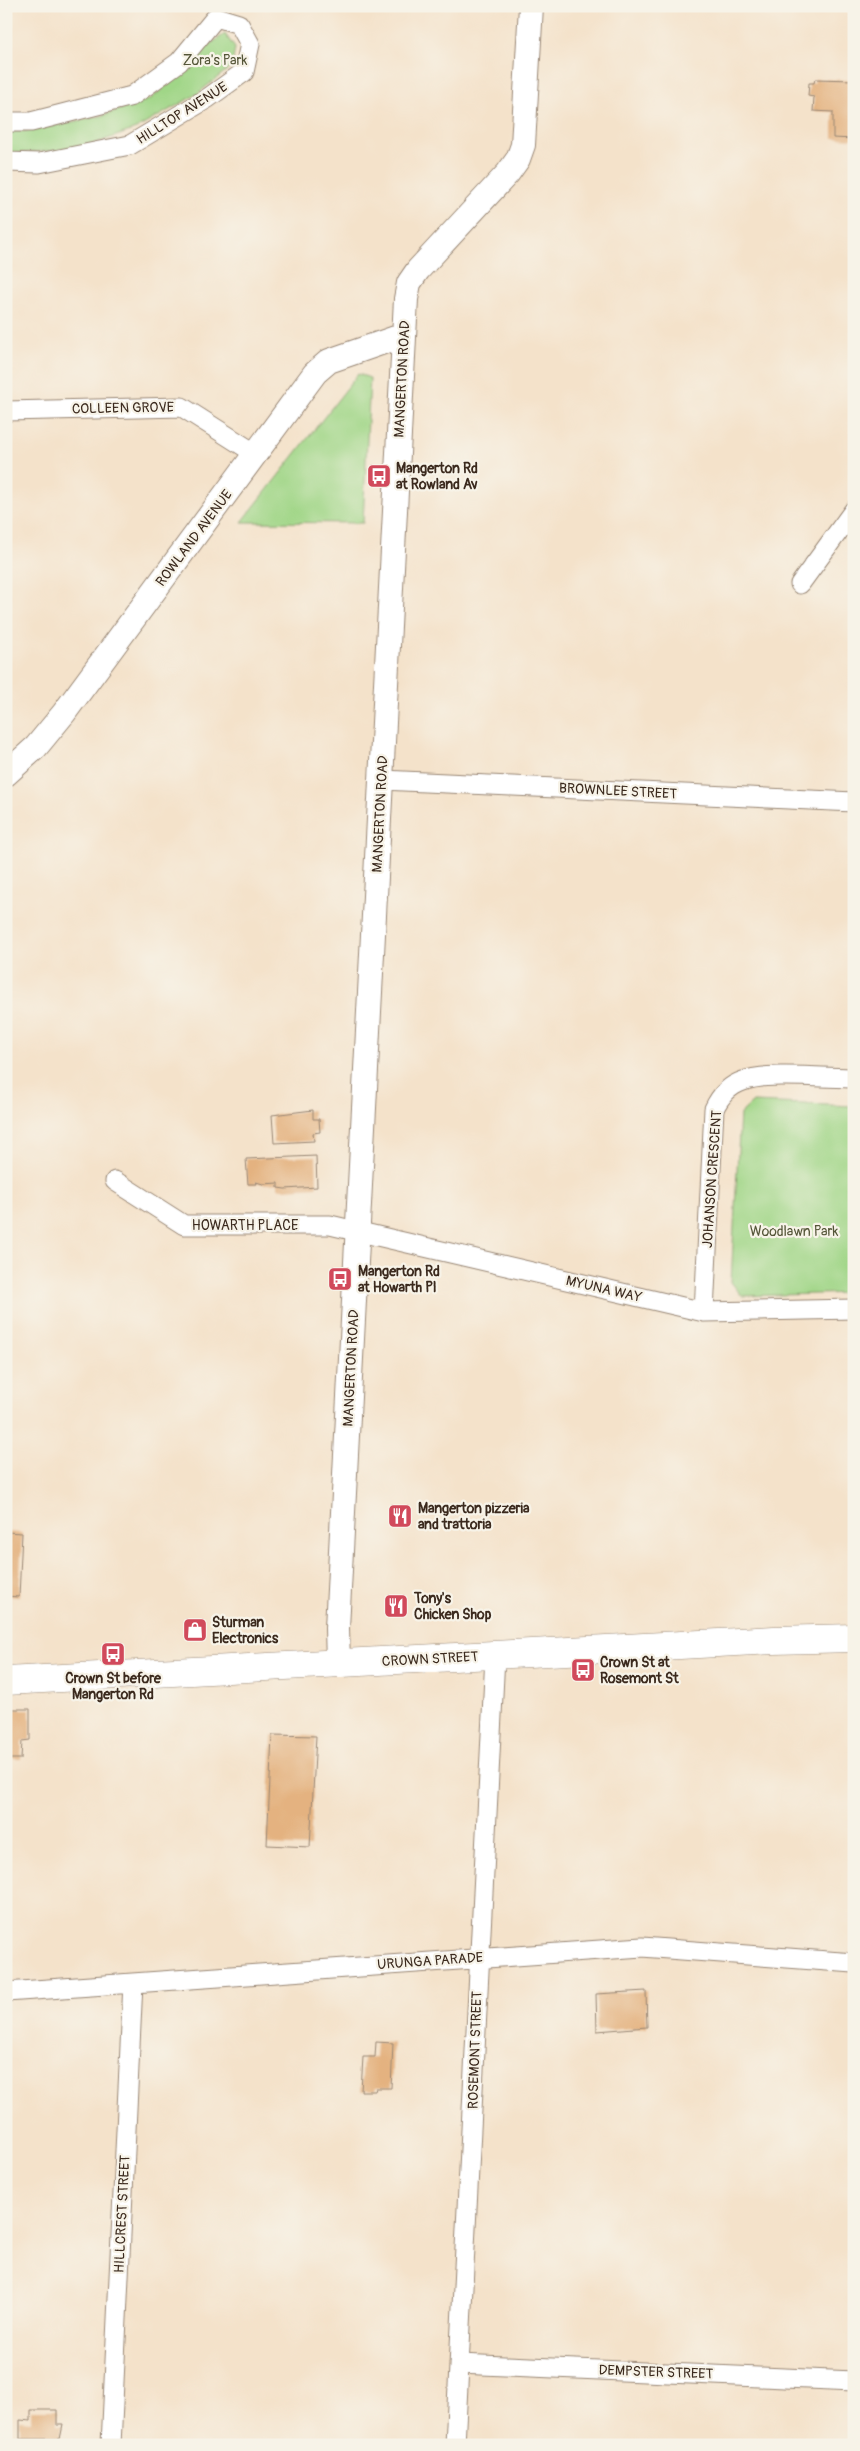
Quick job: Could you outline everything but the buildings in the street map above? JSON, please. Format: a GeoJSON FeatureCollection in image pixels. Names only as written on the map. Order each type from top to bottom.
{"type":"FeatureCollection","features":[{"type":"Feature","properties":{"kind":"main road","name":"CROWN STREET"},"geometry":{"type":"LineString","coordinates":[[6,1681],[774,1640],[854,1638]]}},
{"type":"Feature","properties":{"kind":"street","name":"MANGERTON ROAD"},"geometry":{"type":"LineString","coordinates":[[338,1664],[337,1628],[404,335],[409,283],[418,270],[508,173],[518,159],[525,130],[530,6]]}},
{"type":"Feature","properties":{"kind":"street","name":"HILLTOP AVENUE"},"geometry":{"type":"LineString","coordinates":[[6,122],[31,122],[132,96],[179,62],[216,16],[239,24],[250,44],[244,72],[208,98],[130,145],[38,162],[6,162]]}},
{"type":"Feature","properties":{"kind":"street","name":"ROWLAND AVENUE"},"geometry":{"type":"LineString","coordinates":[[6,774],[36,747],[64,713],[315,373],[329,361],[404,335]]}},
{"type":"Feature","properties":{"kind":"street","name":"COLLEEN GROVE"},"geometry":{"type":"LineString","coordinates":[[6,411],[182,407],[256,454]]}},
{"type":"Feature","properties":{"kind":"street"},"geometry":{"type":"LineString","coordinates":[[800,584],[854,510]]}},
{"type":"Feature","properties":{"kind":"street","name":"BROWNLEE STREET"},"geometry":{"type":"LineString","coordinates":[[382,780],[854,802]]}},
{"type":"Feature","properties":{"kind":"street","name":"JOHANSON CRESCENT"},"geometry":{"type":"LineString","coordinates":[[704,1312],[714,1110],[719,1098],[730,1087],[743,1080],[760,1077],[854,1078]]}},
{"type":"Feature","properties":{"kind":"street","name":"HOWARTH PLACE"},"geometry":{"type":"LineString","coordinates":[[115,1181],[184,1225],[330,1225],[358,1232]]}},
{"type":"Feature","properties":{"kind":"street","name":"MYUNA WAY"},"geometry":{"type":"LineString","coordinates":[[358,1232],[704,1312],[854,1309]]}},
{"type":"Feature","properties":{"kind":"street","name":"ROSEMONT STREET"},"geometry":{"type":"LineString","coordinates":[[455,2445],[495,1656]]}},
{"type":"Feature","properties":{"kind":"street","name":"URUNGA PARADE"},"geometry":{"type":"LineString","coordinates":[[6,1992],[642,1947],[854,1962]]}},
{"type":"Feature","properties":{"kind":"street","name":"HILLCREST STREET"},"geometry":{"type":"LineString","coordinates":[[111,2445],[133,1983]]}},
{"type":"Feature","properties":{"kind":"street","name":"DEMPSTER STREET"},"geometry":{"type":"LineString","coordinates":[[459,2364],[854,2381]]}},
{"type":"Feature","properties":{"kind":"green space","name":"Zora's Park"},"geometry":{"type":"Polygon","coordinates":[[[225,34],[235,48],[232,66],[197,94],[136,129],[79,149],[6,154],[6,132],[28,131],[101,116],[150,99],[190,67],[204,48],[225,34]]]}},
{"type":"Feature","properties":{"kind":"green space"},"geometry":{"type":"Polygon","coordinates":[[[358,374],[370,378],[363,523],[242,522],[358,374]]]}},
{"type":"Feature","properties":{"kind":"green space","name":"Woodlawn Park"},"geometry":{"type":"Polygon","coordinates":[[[753,1102],[854,1106],[854,1293],[742,1296],[731,1282],[740,1114],[753,1102]]]}},
{"type":"Feature","properties":{"kind":"place","name":"Mangerton Rd at Rowland Av"},"geometry":{"type":"Point","coordinates":[379,476]}},
{"type":"Feature","properties":{"kind":"place","name":"Mangerton Rd at Howarth Pl"},"geometry":{"type":"Point","coordinates":[340,1279]}},
{"type":"Feature","properties":{"kind":"place","name":"Mangerton pizzeria and trattoria"},"geometry":{"type":"Point","coordinates":[400,1516]}},
{"type":"Feature","properties":{"kind":"place","name":"Tony's Chicken Shop"},"geometry":{"type":"Point","coordinates":[396,1606]}},
{"type":"Feature","properties":{"kind":"place","name":"Sturman Electronics"},"geometry":{"type":"Point","coordinates":[195,1630]}},
{"type":"Feature","properties":{"kind":"place","name":"Crown St before Mangerton Rd"},"geometry":{"type":"Point","coordinates":[113,1654]}},
{"type":"Feature","properties":{"kind":"place","name":"Crown St at Rosemont St"},"geometry":{"type":"Point","coordinates":[583,1670]}}]}
